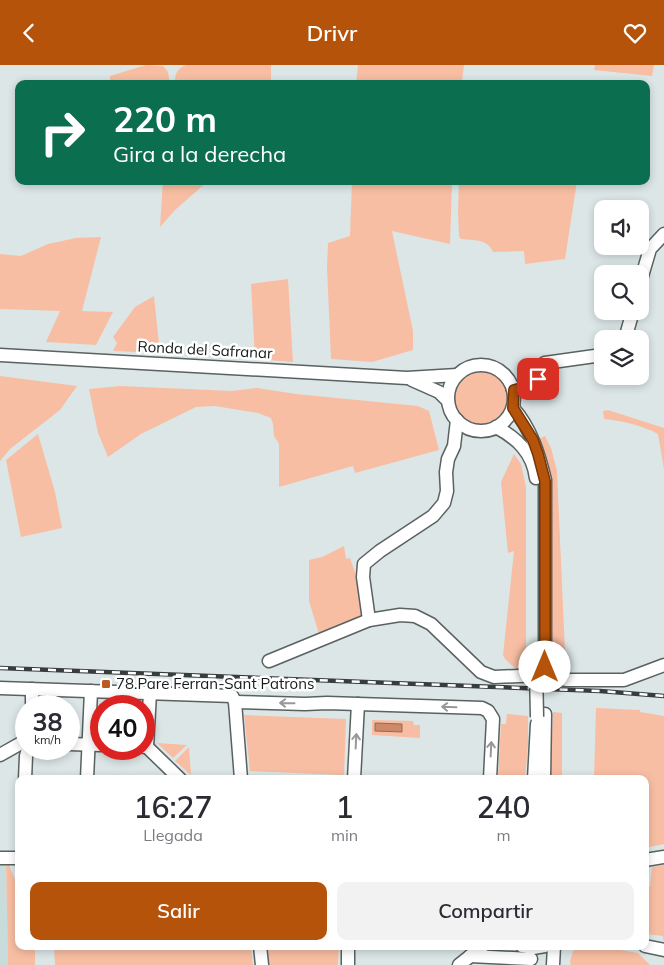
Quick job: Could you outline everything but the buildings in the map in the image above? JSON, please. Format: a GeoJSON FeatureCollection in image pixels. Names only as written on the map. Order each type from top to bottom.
{"type":"FeatureCollection","features":[{"type":"Feature","properties":{"kind":"street"},"geometry":{"type":"LineString","coordinates":[[645,265],[648,253],[664,234]]}},
{"type":"Feature","properties":{"kind":"street","name":"Ronda del Safranar"},"geometry":{"type":"LineString","coordinates":[[0,355],[408,378],[457,375]]}},
{"type":"Feature","properties":{"kind":"street"},"geometry":{"type":"LineString","coordinates":[[514,390],[535,383],[538,379],[540,366],[545,363],[594,356]]}},
{"type":"Feature","properties":{"kind":"street"},"geometry":{"type":"LineString","coordinates":[[483,364],[492,366],[506,375],[514,390],[513,408],[509,416],[496,427],[489,430],[475,430],[462,425],[451,411],[448,401],[452,382],[457,375],[473,365],[483,364]]}},
{"type":"Feature","properties":{"kind":"street","name":"Ronda del Safranar"},"geometry":{"type":"LineString","coordinates":[[408,378],[439,392],[448,401]]}},
{"type":"Feature","properties":{"kind":"street"},"geometry":{"type":"LineString","coordinates":[[513,408],[533,440],[545,481],[540,668]]}},
{"type":"Feature","properties":{"kind":"street"},"geometry":{"type":"LineString","coordinates":[[369,620],[363,577],[364,564],[380,551],[433,516],[444,503],[447,491],[446,472],[448,459],[454,446],[457,420]]}},
{"type":"Feature","properties":{"kind":"street"},"geometry":{"type":"LineString","coordinates":[[496,427],[517,440],[525,450],[535,473],[544,775]]}},
{"type":"Feature","properties":{"kind":"street"},"geometry":{"type":"LineString","coordinates":[[454,446],[475,430]]}},
{"type":"Feature","properties":{"kind":"street"},"geometry":{"type":"LineString","coordinates":[[269,661],[369,620],[400,615],[415,616],[424,620],[440,632],[481,672],[494,677],[542,675],[566,680],[624,680],[664,665]]}},
{"type":"Feature","properties":{"kind":"street"},"geometry":{"type":"LineString","coordinates":[[0,688],[482,708],[488,711],[493,719],[490,775]]}},
{"type":"Feature","properties":{"kind":"street"},"geometry":{"type":"LineString","coordinates":[[32,689],[32,695]]}},
{"type":"Feature","properties":{"kind":"street"},"geometry":{"type":"LineString","coordinates":[[91,691],[91,695]]}},
{"type":"Feature","properties":{"kind":"street"},"geometry":{"type":"LineString","coordinates":[[234,699],[241,775]]}},
{"type":"Feature","properties":{"kind":"street"},"geometry":{"type":"LineString","coordinates":[[354,775],[358,704]]}},
{"type":"Feature","properties":{"kind":"street"},"geometry":{"type":"LineString","coordinates":[[534,775],[541,715]]}},
{"type":"Feature","properties":{"kind":"street"},"geometry":{"type":"LineString","coordinates":[[0,755],[15,747]]}},
{"type":"Feature","properties":{"kind":"street"},"geometry":{"type":"LineString","coordinates":[[155,755],[176,775]]}},
{"type":"Feature","properties":{"kind":"street"},"geometry":{"type":"LineString","coordinates":[[25,775],[26,760]]}},
{"type":"Feature","properties":{"kind":"street"},"geometry":{"type":"LineString","coordinates":[[88,775],[91,760]]}},
{"type":"Feature","properties":{"kind":"street"},"geometry":{"type":"LineString","coordinates":[[649,859],[664,857]]}},
{"type":"Feature","properties":{"kind":"street"},"geometry":{"type":"LineString","coordinates":[[0,858],[15,858]]}},
{"type":"Feature","properties":{"kind":"street"},"geometry":{"type":"LineString","coordinates":[[649,947],[664,950]]}},
{"type":"Feature","properties":{"kind":"street"},"geometry":{"type":"LineString","coordinates":[[260,950],[262,965]]}},
{"type":"Feature","properties":{"kind":"street"},"geometry":{"type":"LineString","coordinates":[[348,950],[348,965]]}},
{"type":"Feature","properties":{"kind":"street"},"geometry":{"type":"LineString","coordinates":[[459,965],[478,950]]}},
{"type":"Feature","properties":{"kind":"street"},"geometry":{"type":"LineString","coordinates":[[525,950],[534,962]]}},
{"type":"Feature","properties":{"kind":"street"},"geometry":{"type":"LineString","coordinates":[[553,965],[554,950]]}},
{"type":"Feature","properties":{"kind":"street"},"geometry":{"type":"LineString","coordinates":[[470,957],[534,962]]}},
{"type":"Feature","properties":{"kind":"shaded area"},"geometry":{"type":"Polygon","coordinates":[[[146,65],[163,66],[168,72],[169,80],[110,80],[110,76],[146,65]]]}},
{"type":"Feature","properties":{"kind":"shaded area"},"geometry":{"type":"Polygon","coordinates":[[[186,65],[271,65],[271,80],[175,80],[180,69],[186,65]]]}},
{"type":"Feature","properties":{"kind":"shaded area"},"geometry":{"type":"Polygon","coordinates":[[[358,65],[464,65],[462,80],[356,80],[358,65]]]}},
{"type":"Feature","properties":{"kind":"shaded area"},"geometry":{"type":"Polygon","coordinates":[[[595,65],[654,65],[652,76],[594,70],[595,65]]]}},
{"type":"Feature","properties":{"kind":"shaded area"},"geometry":{"type":"Polygon","coordinates":[[[163,185],[203,185],[175,210],[160,227],[163,185]]]}},
{"type":"Feature","properties":{"kind":"shaded area"},"geometry":{"type":"Polygon","coordinates":[[[352,185],[452,185],[450,244],[392,231],[413,331],[413,350],[372,362],[331,359],[327,267],[328,243],[350,236],[352,185]]]}},
{"type":"Feature","properties":{"kind":"shaded area"},"geometry":{"type":"Polygon","coordinates":[[[459,185],[576,185],[565,259],[525,264],[524,251],[493,252],[484,242],[461,239],[459,236],[459,185]]]}},
{"type":"Feature","properties":{"kind":"shaded area"},"geometry":{"type":"Polygon","coordinates":[[[101,237],[82,311],[113,312],[96,345],[46,342],[60,311],[0,309],[0,254],[21,256],[48,244],[76,238],[101,237]]]}},
{"type":"Feature","properties":{"kind":"shaded area"},"geometry":{"type":"Polygon","coordinates":[[[288,279],[293,362],[255,359],[251,284],[288,279]]]}},
{"type":"Feature","properties":{"kind":"shaded area"},"geometry":{"type":"Polygon","coordinates":[[[154,296],[160,353],[113,351],[117,343],[113,337],[135,307],[154,296]]]}},
{"type":"Feature","properties":{"kind":"shaded area"},"geometry":{"type":"Polygon","coordinates":[[[481,372],[491,374],[499,380],[505,388],[507,398],[505,408],[499,416],[491,422],[481,424],[471,422],[463,416],[457,408],[455,398],[457,388],[463,380],[471,374],[481,372]]]}},
{"type":"Feature","properties":{"kind":"shaded area"},"geometry":{"type":"Polygon","coordinates":[[[0,376],[77,386],[60,410],[10,449],[0,461],[0,376]]]}},
{"type":"Feature","properties":{"kind":"shaded area"},"geometry":{"type":"Polygon","coordinates":[[[120,386],[232,391],[257,388],[296,394],[418,406],[429,411],[439,450],[355,473],[353,466],[279,487],[279,444],[274,436],[271,418],[258,413],[215,406],[196,407],[141,434],[108,457],[98,433],[89,389],[120,386]]]}},
{"type":"Feature","properties":{"kind":"shaded area"},"geometry":{"type":"Polygon","coordinates":[[[608,410],[664,428],[664,469],[658,434],[632,424],[604,419],[603,411],[608,410]]]}},
{"type":"Feature","properties":{"kind":"shaded area"},"geometry":{"type":"Polygon","coordinates":[[[38,434],[55,492],[62,528],[21,537],[6,460],[38,434]]]}},
{"type":"Feature","properties":{"kind":"shaded area"},"geometry":{"type":"Polygon","coordinates":[[[545,436],[551,448],[557,471],[565,653],[561,665],[552,672],[552,500],[545,454],[539,439],[545,436]]]}},
{"type":"Feature","properties":{"kind":"shaded area"},"geometry":{"type":"Polygon","coordinates":[[[514,454],[521,464],[526,487],[526,672],[520,673],[503,655],[514,551],[508,553],[501,482],[514,454]]]}},
{"type":"Feature","properties":{"kind":"shaded area"},"geometry":{"type":"Polygon","coordinates":[[[344,546],[346,559],[350,558],[360,587],[364,617],[319,634],[309,601],[309,560],[322,557],[344,546]]]}},
{"type":"Feature","properties":{"kind":"shaded area"},"geometry":{"type":"Polygon","coordinates":[[[596,708],[640,710],[640,712],[664,716],[664,844],[649,847],[649,775],[594,775],[596,708]]]}},
{"type":"Feature","properties":{"kind":"shaded area"},"geometry":{"type":"Polygon","coordinates":[[[553,712],[562,713],[562,775],[550,775],[553,712]]]}},
{"type":"Feature","properties":{"kind":"shaded area"},"geometry":{"type":"Polygon","coordinates":[[[507,714],[528,716],[525,775],[498,775],[501,724],[506,724],[507,714]]]}},
{"type":"Feature","properties":{"kind":"shaded area"},"geometry":{"type":"Polygon","coordinates":[[[244,715],[346,719],[344,775],[250,771],[244,715]]]}},
{"type":"Feature","properties":{"kind":"shaded area"},"geometry":{"type":"Polygon","coordinates":[[[372,720],[413,721],[414,725],[420,725],[420,738],[372,735],[372,720]]]}},
{"type":"Feature","properties":{"kind":"shaded area"},"geometry":{"type":"Polygon","coordinates":[[[375,723],[402,724],[402,732],[375,731],[375,723]]]}},
{"type":"Feature","properties":{"kind":"shaded area"},"geometry":{"type":"Polygon","coordinates":[[[157,743],[187,745],[173,758],[157,743]]]}},
{"type":"Feature","properties":{"kind":"shaded area"},"geometry":{"type":"Polygon","coordinates":[[[189,747],[191,775],[175,761],[189,747]]]}},
{"type":"Feature","properties":{"kind":"shaded area"},"geometry":{"type":"Polygon","coordinates":[[[0,863],[6,863],[8,965],[0,965],[0,863]]]}},
{"type":"Feature","properties":{"kind":"shaded area"},"geometry":{"type":"Polygon","coordinates":[[[6,863],[8,863],[15,880],[15,950],[35,950],[35,965],[8,965],[6,863]]]}},
{"type":"Feature","properties":{"kind":"shaded area"},"geometry":{"type":"Polygon","coordinates":[[[664,865],[664,943],[663,936],[649,934],[649,887],[652,867],[664,865]]]}},
{"type":"Feature","properties":{"kind":"shaded area"},"geometry":{"type":"Polygon","coordinates":[[[54,950],[251,950],[253,965],[55,965],[54,950]]]}},
{"type":"Feature","properties":{"kind":"shaded area"},"geometry":{"type":"Polygon","coordinates":[[[267,950],[339,950],[338,965],[269,965],[267,950]]]}},
{"type":"Feature","properties":{"kind":"shaded area"},"geometry":{"type":"Polygon","coordinates":[[[620,950],[638,953],[650,965],[571,965],[570,961],[573,951],[620,950]]]}},
{"type":"Feature","properties":{"kind":"railway"},"geometry":{"type":"LineString","coordinates":[[0,668],[600,691],[664,696]]}},
{"type":"Feature","properties":{"kind":"place","name":"78.Pare Ferran-Sant Patrons"},"geometry":{"type":"Point","coordinates":[106,684]}},
{"type":"Feature","properties":{"kind":"route"},"geometry":{"type":"LineString","coordinates":[[538,379],[532,385],[514,390],[513,408],[533,440],[545,481],[545,667]]}}]}
